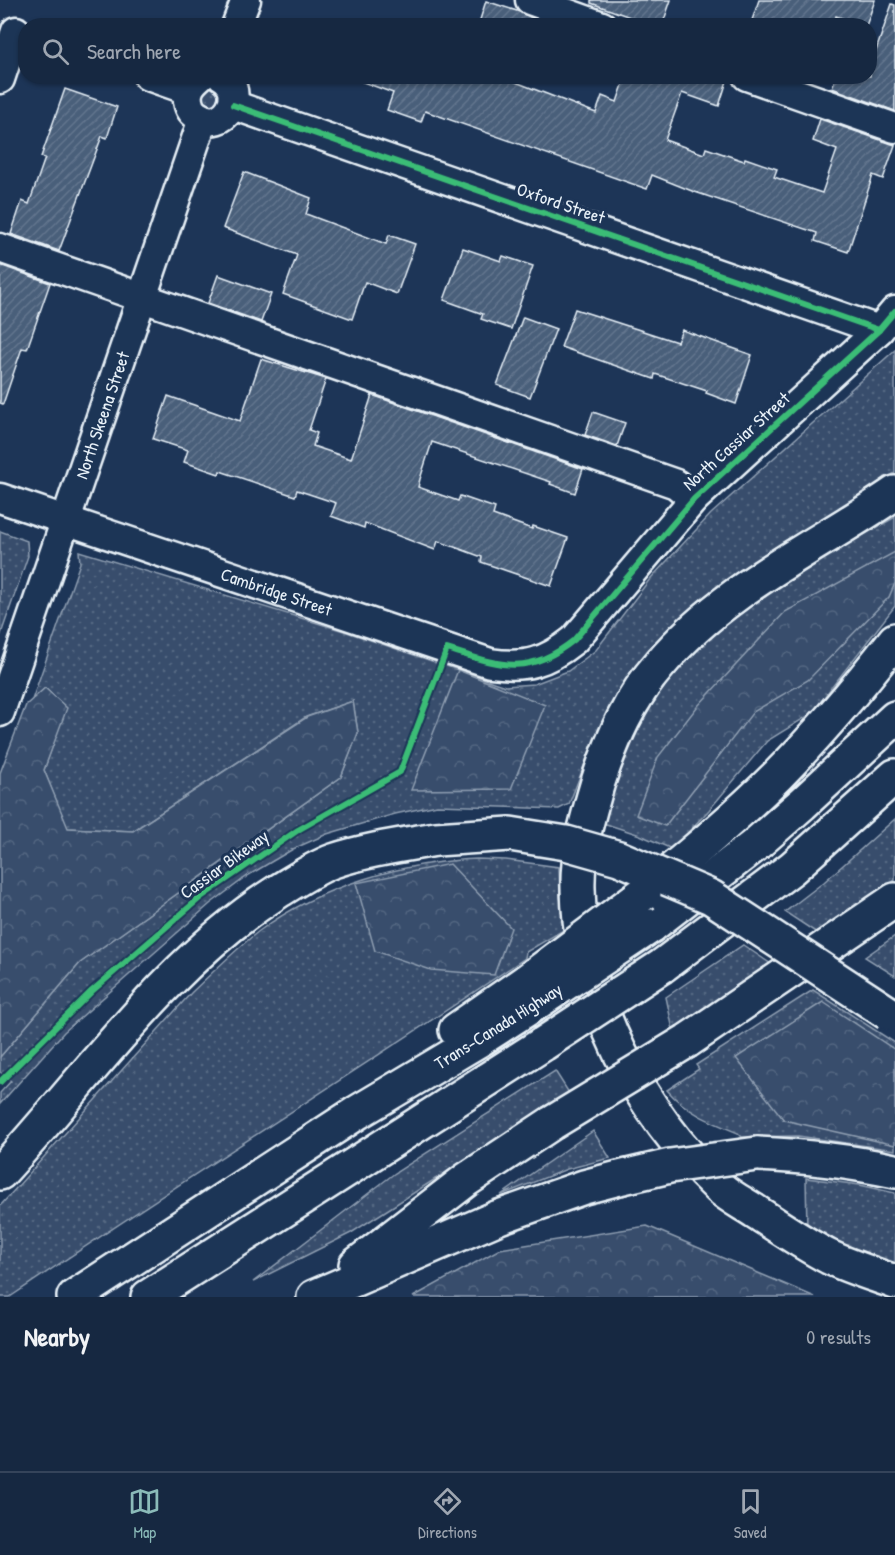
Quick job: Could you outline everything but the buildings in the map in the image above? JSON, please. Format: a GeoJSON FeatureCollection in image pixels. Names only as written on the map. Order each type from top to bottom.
{"type":"FeatureCollection","features":[{"type":"Feature","properties":{"kind":"highway"},"geometry":{"type":"LineString","coordinates":[[895,494],[809,546],[732,597],[688,633],[658,665],[631,703],[608,753],[583,835],[578,885],[580,918],[591,978],[611,1034],[643,1096],[672,1136],[722,1189],[775,1224],[830,1257],[895,1282]]}},
{"type":"Feature","properties":{"kind":"highway"},"geometry":{"type":"LineString","coordinates":[[531,992],[702,845],[779,774],[862,682],[895,640]]}},
{"type":"Feature","properties":{"kind":"highway","name":"Trans-Canada Highway"},"geometry":{"type":"LineString","coordinates":[[74,1297],[358,1112],[482,1038],[531,992],[651,926],[754,845],[895,718]]}},
{"type":"Feature","properties":{"kind":"highway"},"geometry":{"type":"LineString","coordinates":[[148,1297],[662,966],[792,868],[895,776]]}},
{"type":"Feature","properties":{"kind":"highway"},"geometry":{"type":"LineString","coordinates":[[0,1173],[177,974],[214,938],[253,907],[291,883],[332,862],[374,850],[436,839],[510,834],[566,843],[619,858],[711,897],[892,1015]]}},
{"type":"Feature","properties":{"kind":"highway"},"geometry":{"type":"LineString","coordinates":[[315,1296],[466,1180],[687,1041],[895,900]]}},
{"type":"Feature","properties":{"kind":"highway"},"geometry":{"type":"LineString","coordinates":[[315,1296],[499,1217],[584,1187],[670,1166],[757,1154],[809,1157],[895,1171]]}},
{"type":"Feature","properties":{"kind":"street"},"geometry":{"type":"LineString","coordinates":[[239,18],[246,0]]}},
{"type":"Feature","properties":{"kind":"street"},"geometry":{"type":"LineString","coordinates":[[530,0],[580,18]]}},
{"type":"Feature","properties":{"kind":"street"},"geometry":{"type":"LineString","coordinates":[[0,79],[14,30]]}},
{"type":"Feature","properties":{"kind":"street"},"geometry":{"type":"LineString","coordinates":[[194,84],[187,99],[190,107],[195,115],[213,120],[222,118],[233,105],[234,94],[230,84]]}},
{"type":"Feature","properties":{"kind":"street"},"geometry":{"type":"LineString","coordinates":[[770,84],[895,128]]}},
{"type":"Feature","properties":{"kind":"street","name":"Oxford Street"},"geometry":{"type":"LineString","coordinates":[[233,105],[887,321]]}},
{"type":"Feature","properties":{"kind":"street","name":"North Skeena Street"},"geometry":{"type":"LineString","coordinates":[[0,712],[203,119]]}},
{"type":"Feature","properties":{"kind":"street"},"geometry":{"type":"LineString","coordinates":[[0,248],[676,484],[694,499]]}},
{"type":"Feature","properties":{"kind":"street","name":"North Cassiar Street"},"geometry":{"type":"LineString","coordinates":[[557,654],[574,640],[694,499],[887,321]]}},
{"type":"Feature","properties":{"kind":"street","name":"Cambridge Street"},"geometry":{"type":"LineString","coordinates":[[0,498],[490,663],[531,664],[557,654]]}},
{"type":"Feature","properties":{"kind":"green space"},"geometry":{"type":"Polygon","coordinates":[[[203,84],[215,84],[226,89],[211,113],[195,91],[203,84]]]}},
{"type":"Feature","properties":{"kind":"green space"},"geometry":{"type":"Polygon","coordinates":[[[895,350],[895,473],[732,576],[692,609],[607,718],[589,753],[569,804],[559,809],[437,805],[395,814],[327,834],[293,849],[249,875],[210,904],[64,1032],[0,1104],[0,1093],[11,1081],[0,1072],[0,1057],[80,963],[341,777],[358,733],[353,701],[306,717],[133,831],[67,828],[44,770],[66,708],[45,688],[32,700],[80,563],[79,551],[344,631],[505,686],[534,684],[568,671],[596,650],[650,579],[711,514],[895,350]]]}},
{"type":"Feature","properties":{"kind":"green space"},"geometry":{"type":"Polygon","coordinates":[[[895,517],[895,606],[811,714],[767,741],[709,810],[672,849],[640,835],[603,823],[632,741],[652,703],[678,668],[699,645],[751,604],[809,566],[895,517]]]}},
{"type":"Feature","properties":{"kind":"green space"},"geometry":{"type":"Polygon","coordinates":[[[0,531],[27,541],[28,556],[0,637],[0,531]]]}},
{"type":"Feature","properties":{"kind":"green space"},"geometry":{"type":"Polygon","coordinates":[[[895,552],[895,583],[889,597],[808,680],[753,712],[665,826],[636,815],[658,757],[697,707],[785,612],[895,552]]]}},
{"type":"Feature","properties":{"kind":"green space"},"geometry":{"type":"Polygon","coordinates":[[[458,670],[545,705],[511,789],[411,790],[458,670]]]}},
{"type":"Feature","properties":{"kind":"green space"},"geometry":{"type":"Polygon","coordinates":[[[45,688],[67,708],[44,770],[68,828],[133,831],[307,717],[353,701],[358,733],[341,777],[80,963],[0,1057],[0,773],[26,705],[45,688]]]}},
{"type":"Feature","properties":{"kind":"green space"},"geometry":{"type":"Polygon","coordinates":[[[895,819],[895,880],[817,933],[785,912],[824,882],[895,819]]]}},
{"type":"Feature","properties":{"kind":"green space"},"geometry":{"type":"Polygon","coordinates":[[[477,859],[506,860],[559,867],[560,897],[567,928],[526,952],[525,958],[10,1297],[0,1297],[0,1206],[191,993],[233,953],[283,915],[335,889],[363,879],[420,865],[477,859]]]}},
{"type":"Feature","properties":{"kind":"green space"},"geometry":{"type":"Polygon","coordinates":[[[450,864],[511,928],[494,975],[431,970],[375,951],[356,883],[450,864]]]}},
{"type":"Feature","properties":{"kind":"green space"},"geometry":{"type":"Polygon","coordinates":[[[895,936],[895,976],[865,957],[895,936]]]}},
{"type":"Feature","properties":{"kind":"green space"},"geometry":{"type":"Polygon","coordinates":[[[743,945],[771,964],[673,1030],[666,997],[743,945]]]}},
{"type":"Feature","properties":{"kind":"green space"},"geometry":{"type":"Polygon","coordinates":[[[813,990],[895,1043],[895,1150],[798,1136],[742,1137],[691,1110],[667,1090],[699,1069],[696,1065],[813,990]]]}},
{"type":"Feature","properties":{"kind":"green space"},"geometry":{"type":"Polygon","coordinates":[[[823,1002],[895,1050],[895,1145],[784,1120],[736,1058],[823,1002]]]}},
{"type":"Feature","properties":{"kind":"green space"},"geometry":{"type":"Polygon","coordinates":[[[555,1071],[571,1096],[476,1153],[351,1233],[253,1282],[395,1173],[555,1071]]]}},
{"type":"Feature","properties":{"kind":"green space"},"geometry":{"type":"Polygon","coordinates":[[[593,1131],[610,1158],[567,1169],[501,1195],[593,1131]]]}},
{"type":"Feature","properties":{"kind":"green space"},"geometry":{"type":"Polygon","coordinates":[[[806,1178],[860,1185],[895,1193],[895,1268],[836,1244],[807,1228],[806,1178]]]}},
{"type":"Feature","properties":{"kind":"green space"},"geometry":{"type":"Polygon","coordinates":[[[647,1226],[815,1297],[413,1297],[500,1249],[647,1226]]]}},
{"type":"Feature","properties":{"kind":"cycle path"},"geometry":{"type":"LineString","coordinates":[[233,105],[879,330]]}},
{"type":"Feature","properties":{"kind":"cycle path","name":"Cassiar Bikeway"},"geometry":{"type":"LineString","coordinates":[[0,1082],[92,991],[201,897],[298,830],[400,772],[447,649],[497,663],[527,664],[542,660],[574,640],[694,499],[879,330],[895,311]]}}]}
